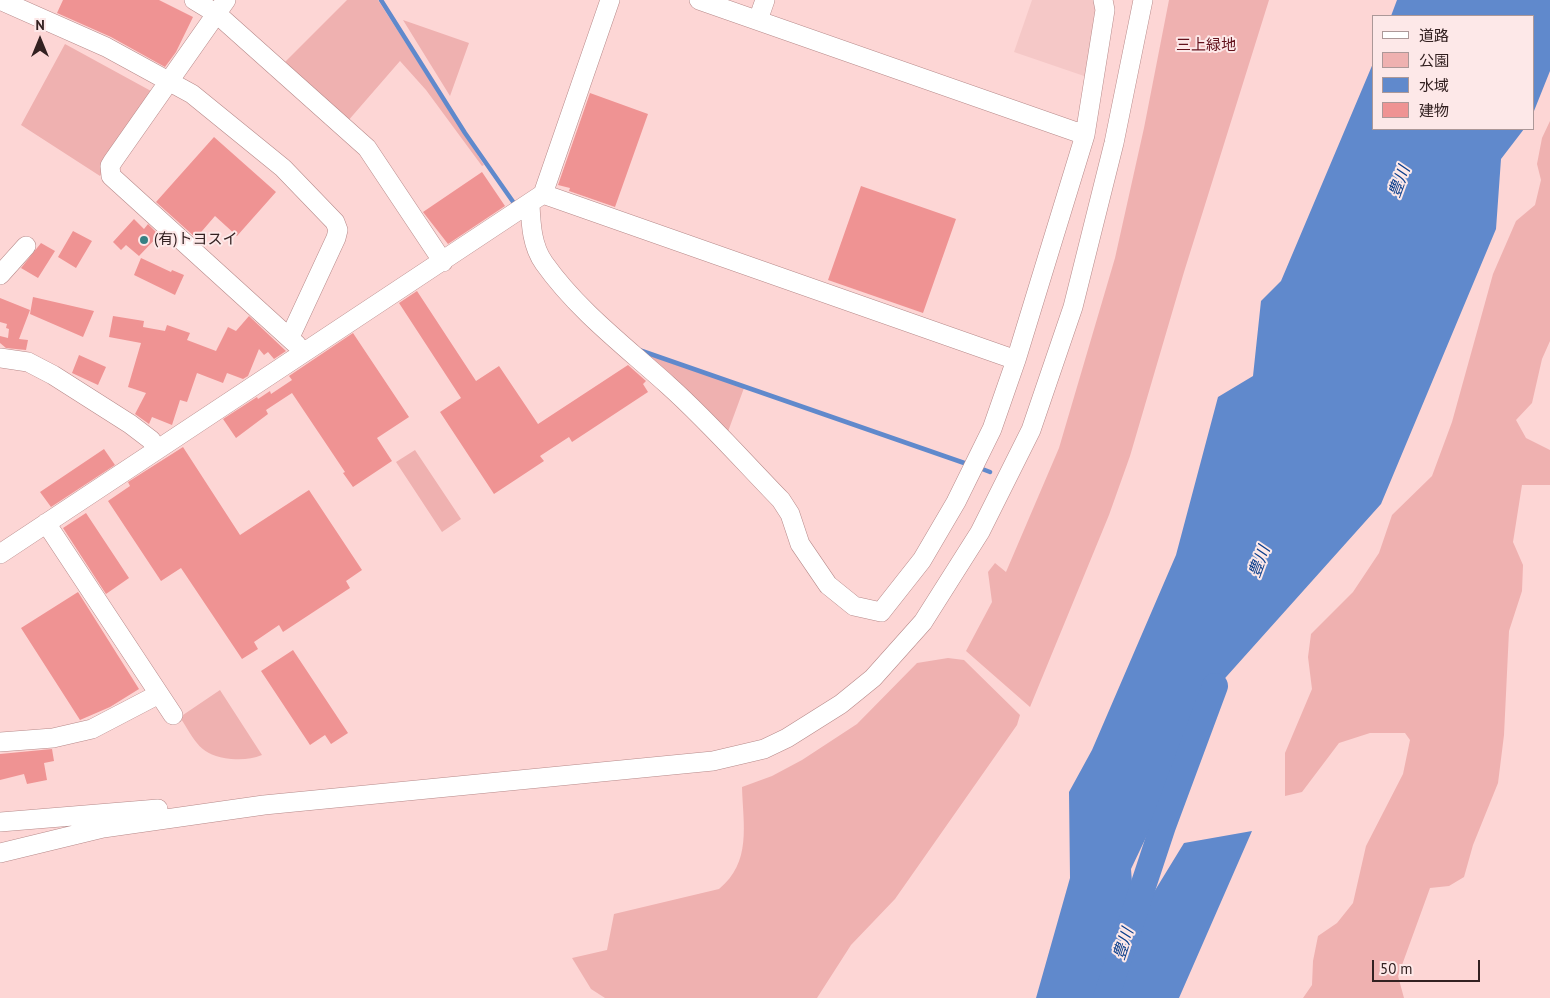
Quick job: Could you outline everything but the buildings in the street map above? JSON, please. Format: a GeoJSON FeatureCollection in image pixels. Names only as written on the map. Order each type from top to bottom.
{"type":"FeatureCollection","features":[{"type":"Feature","properties":{"kind":"street"},"geometry":{"type":"LineString","coordinates":[[0,0],[106,47],[192,94],[283,168],[335,222],[338,230],[336,238],[290,337]]}},
{"type":"Feature","properties":{"kind":"street"},"geometry":{"type":"LineString","coordinates":[[194,0],[222,7],[368,148],[443,262]]}},
{"type":"Feature","properties":{"kind":"street"},"geometry":{"type":"LineString","coordinates":[[610,0],[536,200],[534,241],[544,263],[590,317],[670,387],[781,500],[790,514],[800,544],[815,568],[838,594],[854,606],[881,612],[922,560],[956,502],[992,429],[1016,360],[1085,135],[1105,10],[1102,0]]}},
{"type":"Feature","properties":{"kind":"street"},"geometry":{"type":"LineString","coordinates":[[699,0],[1085,135]]}},
{"type":"Feature","properties":{"kind":"street"},"geometry":{"type":"LineString","coordinates":[[758,20],[764,0]]}},
{"type":"Feature","properties":{"kind":"street"},"geometry":{"type":"LineString","coordinates":[[0,853],[103,828],[264,806],[713,761],[764,748],[787,738],[826,714],[873,678],[923,622],[980,532],[1031,430],[1073,307],[1114,143],[1144,0]]}},
{"type":"Feature","properties":{"kind":"street"},"geometry":{"type":"LineString","coordinates":[[222,7],[113,161],[110,166],[111,176],[290,337],[305,353]]}},
{"type":"Feature","properties":{"kind":"street"},"geometry":{"type":"LineString","coordinates":[[0,554],[536,200]]}},
{"type":"Feature","properties":{"kind":"street"},"geometry":{"type":"LineString","coordinates":[[536,200],[1016,360]]}},
{"type":"Feature","properties":{"kind":"street"},"geometry":{"type":"LineString","coordinates":[[0,275],[26,246]]}},
{"type":"Feature","properties":{"kind":"street"},"geometry":{"type":"LineString","coordinates":[[0,358],[28,362],[47,372],[130,424],[151,440],[157,450]]}},
{"type":"Feature","properties":{"kind":"street"},"geometry":{"type":"LineString","coordinates":[[46,523],[173,715]]}},
{"type":"Feature","properties":{"kind":"street"},"geometry":{"type":"LineString","coordinates":[[0,742],[38,740],[92,729],[159,694]]}},
{"type":"Feature","properties":{"kind":"street"},"geometry":{"type":"LineString","coordinates":[[0,822],[186,806],[192,807],[199,815]]}},
{"type":"Feature","properties":{"kind":"shaded area"},"geometry":{"type":"Polygon","coordinates":[[[1032,0],[1096,0],[1097,11],[1087,77],[1014,52],[1032,0]]]}},
{"type":"Feature","properties":{"kind":"green space"},"geometry":{"type":"Polygon","coordinates":[[[347,0],[378,0],[484,165],[482,166],[426,90],[400,61],[347,122],[282,65],[347,0]]]}},
{"type":"Feature","properties":{"kind":"green space","name":"三上緑地"},"geometry":{"type":"Polygon","coordinates":[[[1169,0],[1269,0],[1184,272],[1130,456],[1109,515],[1030,707],[966,651],[992,602],[988,572],[995,563],[1006,572],[1059,448],[1115,258],[1144,128],[1169,0]]]}},
{"type":"Feature","properties":{"kind":"green space"},"geometry":{"type":"Polygon","coordinates":[[[403,20],[469,43],[450,96],[403,20]]]}},
{"type":"Feature","properties":{"kind":"green space"},"geometry":{"type":"Polygon","coordinates":[[[65,44],[151,91],[100,176],[21,125],[65,44]]]}},
{"type":"Feature","properties":{"kind":"green space"},"geometry":{"type":"Polygon","coordinates":[[[1550,121],[1550,341],[1542,359],[1532,403],[1516,420],[1526,438],[1550,450],[1550,485],[1522,485],[1513,542],[1523,565],[1522,591],[1509,631],[1504,735],[1498,783],[1473,845],[1464,877],[1449,886],[1430,888],[1398,976],[1404,998],[1303,998],[1312,985],[1313,961],[1318,936],[1337,923],[1353,903],[1366,846],[1403,774],[1410,740],[1405,733],[1370,733],[1339,743],[1302,792],[1285,796],[1285,753],[1312,689],[1308,657],[1311,634],[1353,592],[1379,553],[1392,515],[1432,476],[1452,422],[1493,274],[1516,221],[1535,205],[1541,180],[1537,164],[1542,138],[1550,121]]]}},
{"type":"Feature","properties":{"kind":"green space"},"geometry":{"type":"Polygon","coordinates":[[[633,350],[744,388],[726,437],[633,350]]]}},
{"type":"Feature","properties":{"kind":"green space"},"geometry":{"type":"Polygon","coordinates":[[[415,450],[461,519],[442,532],[396,462],[415,450]]]}},
{"type":"Feature","properties":{"kind":"green space"},"geometry":{"type":"Polygon","coordinates":[[[948,658],[964,660],[1020,715],[1017,725],[895,899],[851,945],[817,998],[605,998],[591,989],[572,958],[607,950],[614,914],[719,889],[730,878],[737,867],[743,842],[742,787],[772,776],[802,760],[857,724],[917,663],[948,658]]]}},
{"type":"Feature","properties":{"kind":"green space"},"geometry":{"type":"Polygon","coordinates":[[[220,690],[262,755],[243,759],[231,759],[212,755],[200,746],[190,733],[180,717],[220,690]]]}},
{"type":"Feature","properties":{"kind":"water"},"geometry":{"type":"Polygon","coordinates":[[[1397,0],[1550,0],[1550,71],[1535,108],[1535,15],[1391,15],[1397,0]]]}},
{"type":"Feature","properties":{"kind":"water"},"geometry":{"type":"Polygon","coordinates":[[[1372,66],[1372,130],[1523,130],[1501,159],[1496,229],[1381,504],[1218,686],[1131,869],[1135,923],[1184,843],[1252,831],[1179,998],[1036,998],[1070,878],[1069,792],[1092,750],[1176,555],[1218,397],[1253,376],[1261,301],[1281,281],[1372,66]]]}},
{"type":"Feature","properties":{"kind":"waterway"},"geometry":{"type":"LineString","coordinates":[[381,0],[465,133],[516,206]]}},
{"type":"Feature","properties":{"kind":"waterway"},"geometry":{"type":"LineString","coordinates":[[639,350],[970,465]]}},
{"type":"Feature","properties":{"kind":"waterway"},"geometry":{"type":"LineString","coordinates":[[977,467],[990,472]]}},
{"type":"Feature","properties":{"kind":"waterway","name":"豊川"},"geometry":{"type":"LineString","coordinates":[[1106,998],[1163,826],[1215,686]]}},
{"type":"Feature","properties":{"kind":"place","name":"(有)トヨスイ"},"geometry":{"type":"Point","coordinates":[144,240]}}]}
